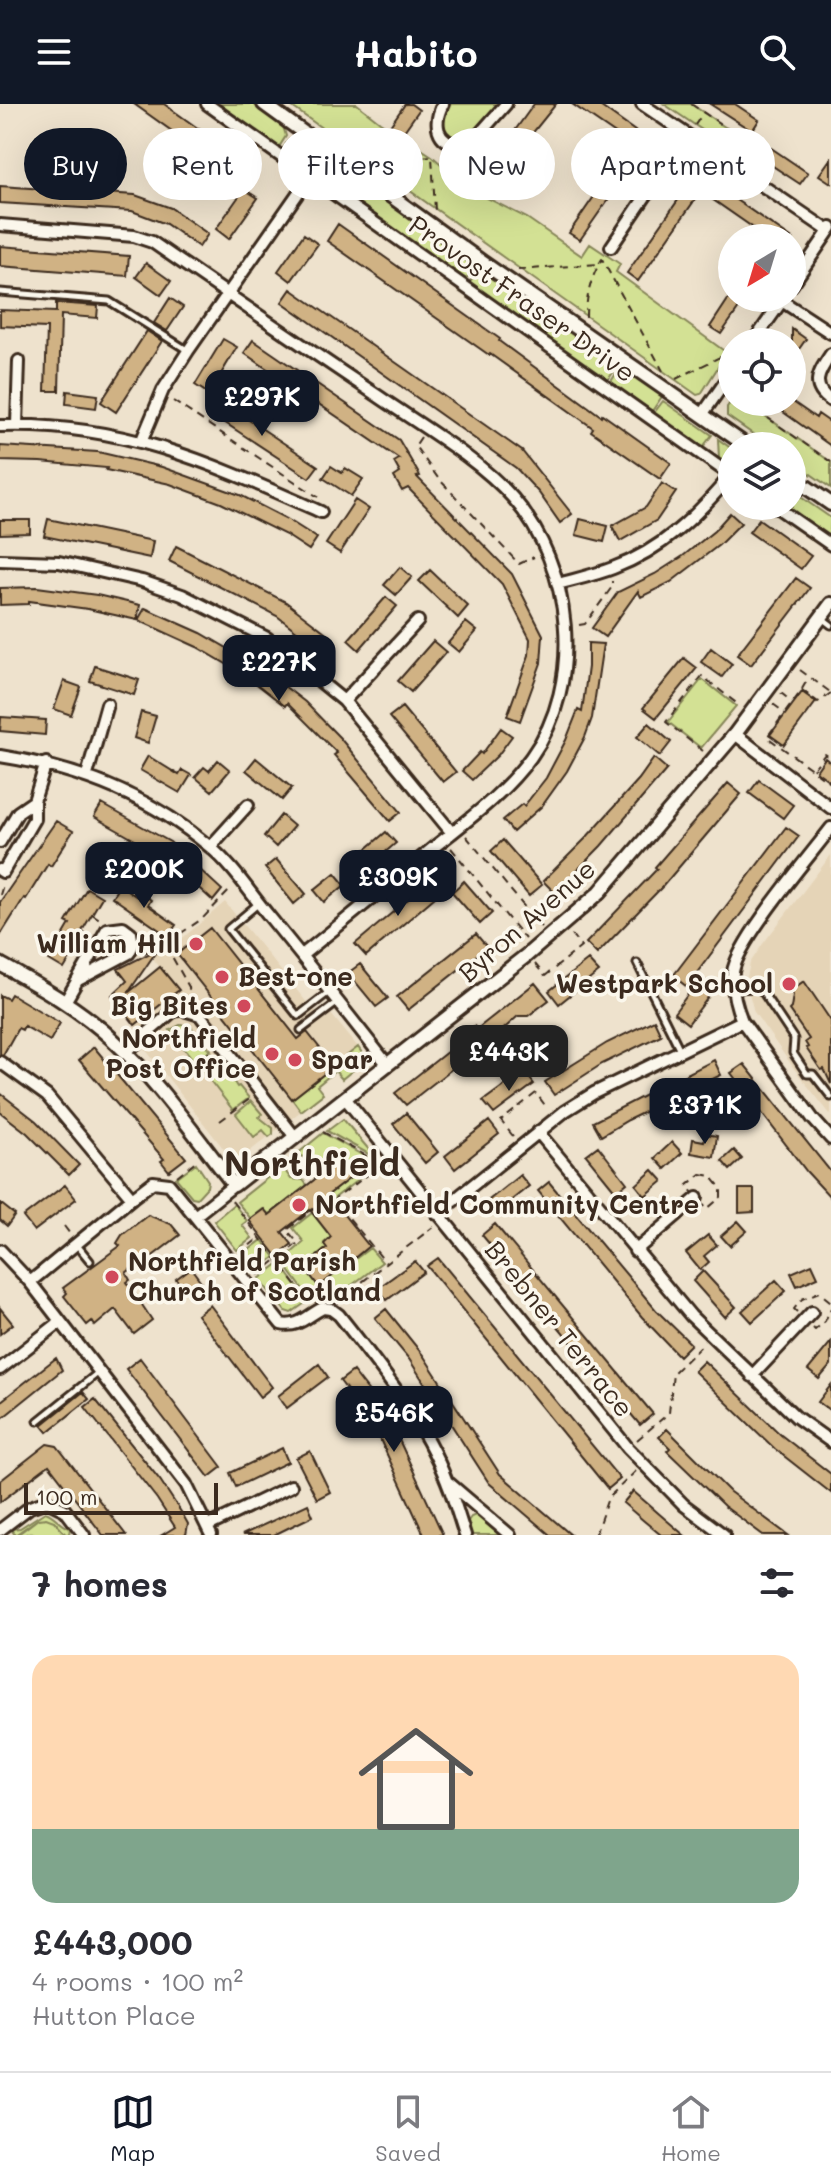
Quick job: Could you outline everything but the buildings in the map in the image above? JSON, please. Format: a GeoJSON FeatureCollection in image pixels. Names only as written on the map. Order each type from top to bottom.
{"type":"FeatureCollection","features":[{"type":"Feature","properties":{"kind":"street","name":"Provost Fraser Drive"},"geometry":{"type":"LineString","coordinates":[[207,104],[278,154]]}},
{"type":"Feature","properties":{"kind":"street","name":"Provost Fraser Drive"},"geometry":{"type":"LineString","coordinates":[[264,104],[482,262],[727,432]]}},
{"type":"Feature","properties":{"kind":"street"},"geometry":{"type":"LineString","coordinates":[[443,104],[437,117],[437,130],[444,140],[460,145],[475,139],[506,104]]}},
{"type":"Feature","properties":{"kind":"street"},"geometry":{"type":"LineString","coordinates":[[642,104],[685,128]]}},
{"type":"Feature","properties":{"kind":"street"},"geometry":{"type":"LineString","coordinates":[[775,191],[830,230],[806,265]]}},
{"type":"Feature","properties":{"kind":"street"},"geometry":{"type":"LineString","coordinates":[[142,440],[162,394],[188,351],[293,200]]}},
{"type":"Feature","properties":{"kind":"street","name":"Provost Fraser Drive"},"geometry":{"type":"LineString","coordinates":[[344,200],[718,465]]}},
{"type":"Feature","properties":{"kind":"street"},"geometry":{"type":"LineString","coordinates":[[611,247],[643,200]]}},
{"type":"Feature","properties":{"kind":"street"},"geometry":{"type":"LineString","coordinates":[[0,225],[134,236],[152,242],[496,480],[530,521],[546,552],[558,584],[566,627],[565,665],[559,696],[533,754],[512,781],[302,955]]}},
{"type":"Feature","properties":{"kind":"street"},"geometry":{"type":"LineString","coordinates":[[801,312],[831,333]]}},
{"type":"Feature","properties":{"kind":"street"},"geometry":{"type":"LineString","coordinates":[[831,354],[816,381],[819,390],[831,401]]}},
{"type":"Feature","properties":{"kind":"street"},"geometry":{"type":"LineString","coordinates":[[17,425],[19,361]]}},
{"type":"Feature","properties":{"kind":"street"},"geometry":{"type":"LineString","coordinates":[[702,415],[718,392]]}},
{"type":"Feature","properties":{"kind":"street"},"geometry":{"type":"LineString","coordinates":[[0,426],[80,428],[142,440],[235,473],[321,512]]}},
{"type":"Feature","properties":{"kind":"street"},"geometry":{"type":"LineString","coordinates":[[806,487],[831,504]]}},
{"type":"Feature","properties":{"kind":"street"},"geometry":{"type":"LineString","coordinates":[[558,584],[613,568],[657,546],[694,517],[718,490]]}},
{"type":"Feature","properties":{"kind":"street"},"geometry":{"type":"LineString","coordinates":[[795,520],[831,545]]}},
{"type":"Feature","properties":{"kind":"street"},"geometry":{"type":"LineString","coordinates":[[0,560],[59,562],[101,570],[182,595],[267,638],[344,701],[452,833]]}},
{"type":"Feature","properties":{"kind":"street","name":"Byron Avenue"},"geometry":{"type":"LineString","coordinates":[[195,1216],[564,925],[600,892],[735,734],[826,621],[831,604]]}},
{"type":"Feature","properties":{"kind":"street"},"geometry":{"type":"LineString","coordinates":[[344,701],[418,621]]}},
{"type":"Feature","properties":{"kind":"street"},"geometry":{"type":"LineString","coordinates":[[87,775],[107,704]]}},
{"type":"Feature","properties":{"kind":"street"},"geometry":{"type":"LineString","coordinates":[[735,734],[831,808]]}},
{"type":"Feature","properties":{"kind":"street"},"geometry":{"type":"LineString","coordinates":[[0,756],[46,763],[87,775],[129,793],[171,818],[210,847],[241,880],[387,1064]]}},
{"type":"Feature","properties":{"kind":"street"},"geometry":{"type":"LineString","coordinates":[[0,870],[3,872],[34,819],[34,801],[46,763]]}},
{"type":"Feature","properties":{"kind":"street"},"geometry":{"type":"LineString","coordinates":[[0,842],[18,812],[34,801]]}},
{"type":"Feature","properties":{"kind":"street"},"geometry":{"type":"LineString","coordinates":[[210,847],[248,805]]}},
{"type":"Feature","properties":{"kind":"street"},"geometry":{"type":"LineString","coordinates":[[831,828],[752,933],[733,971],[742,1021],[831,1139]]}},
{"type":"Feature","properties":{"kind":"street"},"geometry":{"type":"LineString","coordinates":[[65,1002],[107,929],[123,927],[131,933],[133,945],[129,953],[78,980]]}},
{"type":"Feature","properties":{"kind":"street"},"geometry":{"type":"LineString","coordinates":[[0,964],[65,1002],[126,1052],[208,1152],[230,1189]]}},
{"type":"Feature","properties":{"kind":"street"},"geometry":{"type":"LineString","coordinates":[[126,1052],[172,1012],[191,1010],[200,1015],[295,1137]]}},
{"type":"Feature","properties":{"kind":"street"},"geometry":{"type":"LineString","coordinates":[[440,1217],[555,1118],[594,1093],[742,1021]]}},
{"type":"Feature","properties":{"kind":"street"},"geometry":{"type":"LineString","coordinates":[[0,1062],[47,1096],[132,1198]]}},
{"type":"Feature","properties":{"kind":"street","name":"Brebner Terrace"},"geometry":{"type":"LineString","coordinates":[[345,1098],[628,1448],[684,1505],[724,1535]]}},
{"type":"Feature","properties":{"kind":"street"},"geometry":{"type":"LineString","coordinates":[[538,1132],[635,1251],[711,1336],[796,1417],[831,1442]]}},
{"type":"Feature","properties":{"kind":"street"},"geometry":{"type":"LineString","coordinates":[[30,1282],[153,1182],[169,1184],[281,1324],[291,1326],[323,1308],[339,1315],[396,1388],[419,1424],[447,1482],[465,1535]]}},
{"type":"Feature","properties":{"kind":"street"},"geometry":{"type":"LineString","coordinates":[[635,1251],[697,1198]]}},
{"type":"Feature","properties":{"kind":"street"},"geometry":{"type":"LineString","coordinates":[[0,1250],[30,1282],[186,1484],[210,1531],[291,1486]]}},
{"type":"Feature","properties":{"kind":"street"},"geometry":{"type":"LineString","coordinates":[[752,1376],[812,1312]]}},
{"type":"Feature","properties":{"kind":"street"},"geometry":{"type":"LineString","coordinates":[[0,1369],[60,1322]]}},
{"type":"Feature","properties":{"kind":"street"},"geometry":{"type":"LineString","coordinates":[[447,1482],[510,1535]]}},
{"type":"Feature","properties":{"kind":"street"},"geometry":{"type":"LineString","coordinates":[[0,1530],[30,1507],[47,1501],[65,1510],[84,1535]]}},
{"type":"Feature","properties":{"kind":"lane"},"geometry":{"type":"LineString","coordinates":[[0,292],[109,301],[188,351]]}},
{"type":"Feature","properties":{"kind":"lane"},"geometry":{"type":"LineString","coordinates":[[259,903],[228,929],[289,1006],[298,1016],[330,991]]}},
{"type":"Feature","properties":{"kind":"lane"},"geometry":{"type":"LineString","coordinates":[[637,963],[681,1051]]}},
{"type":"Feature","properties":{"kind":"lane"},"geometry":{"type":"LineString","coordinates":[[734,989],[757,988],[762,991],[794,1039],[793,1053],[807,1074],[813,1074],[831,1097]]}},
{"type":"Feature","properties":{"kind":"lane"},"geometry":{"type":"LineString","coordinates":[[301,1030],[338,1001]]}},
{"type":"Feature","properties":{"kind":"lane"},"geometry":{"type":"LineString","coordinates":[[77,1245],[90,1261]]}},
{"type":"Feature","properties":{"kind":"lane"},"geometry":{"type":"LineString","coordinates":[[38,1421],[99,1372]]}},
{"type":"Feature","properties":{"kind":"path"},"geometry":{"type":"LineString","coordinates":[[691,104],[727,128]]}},
{"type":"Feature","properties":{"kind":"path"},"geometry":{"type":"LineString","coordinates":[[692,128],[704,112]]}},
{"type":"Feature","properties":{"kind":"path"},"geometry":{"type":"LineString","coordinates":[[423,157],[432,156],[435,211]]}},
{"type":"Feature","properties":{"kind":"path"},"geometry":{"type":"LineString","coordinates":[[586,318],[588,291],[602,259],[663,372]]}},
{"type":"Feature","properties":{"kind":"path"},"geometry":{"type":"LineString","coordinates":[[518,270],[599,264]]}},
{"type":"Feature","properties":{"kind":"path"},"geometry":{"type":"LineString","coordinates":[[675,381],[718,358]]}},
{"type":"Feature","properties":{"kind":"path"},"geometry":{"type":"LineString","coordinates":[[162,394],[319,497],[321,512]]}},
{"type":"Feature","properties":{"kind":"path"},"geometry":{"type":"LineString","coordinates":[[765,416],[831,462]]}},
{"type":"Feature","properties":{"kind":"path"},"geometry":{"type":"LineString","coordinates":[[426,429],[415,446],[438,478],[519,564],[546,552]]}},
{"type":"Feature","properties":{"kind":"path"},"geometry":{"type":"LineString","coordinates":[[566,627],[585,624],[612,587]]}},
{"type":"Feature","properties":{"kind":"path"},"geometry":{"type":"LineString","coordinates":[[798,669],[831,693],[818,702],[802,690]]}},
{"type":"Feature","properties":{"kind":"path"},"geometry":{"type":"LineString","coordinates":[[704,752],[666,722],[702,676],[741,707]]}},
{"type":"Feature","properties":{"kind":"path"},"geometry":{"type":"LineString","coordinates":[[809,677],[767,737],[831,783]]}},
{"type":"Feature","properties":{"kind":"path"},"geometry":{"type":"LineString","coordinates":[[780,693],[793,702]]}},
{"type":"Feature","properties":{"kind":"path"},"geometry":{"type":"LineString","coordinates":[[772,703],[785,713]]}},
{"type":"Feature","properties":{"kind":"path"},"geometry":{"type":"LineString","coordinates":[[813,770],[825,754],[831,758]]}},
{"type":"Feature","properties":{"kind":"path"},"geometry":{"type":"LineString","coordinates":[[820,787],[826,779]]}},
{"type":"Feature","properties":{"kind":"path"},"geometry":{"type":"LineString","coordinates":[[452,833],[549,937]]}},
{"type":"Feature","properties":{"kind":"path"},"geometry":{"type":"LineString","coordinates":[[452,833],[545,976],[581,947],[564,925]]}},
{"type":"Feature","properties":{"kind":"path"},"geometry":{"type":"LineString","coordinates":[[142,946],[144,953],[165,944],[202,919],[241,880]]}},
{"type":"Feature","properties":{"kind":"path"},"geometry":{"type":"LineString","coordinates":[[144,933],[165,944],[189,987],[191,1010]]}},
{"type":"Feature","properties":{"kind":"path"},"geometry":{"type":"LineString","coordinates":[[181,1074],[221,1044]]}},
{"type":"Feature","properties":{"kind":"path"},"geometry":{"type":"LineString","coordinates":[[220,1121],[259,1092]]}},
{"type":"Feature","properties":{"kind":"path"},"geometry":{"type":"LineString","coordinates":[[521,1146],[501,1121],[536,1093],[555,1118]]}},
{"type":"Feature","properties":{"kind":"path"},"geometry":{"type":"LineString","coordinates":[[311,1125],[387,1167]]}},
{"type":"Feature","properties":{"kind":"path"},"geometry":{"type":"LineString","coordinates":[[169,1184],[208,1152]]}},
{"type":"Feature","properties":{"kind":"path"},"geometry":{"type":"LineString","coordinates":[[382,1164],[334,1200],[386,1264]]}},
{"type":"Feature","properties":{"kind":"path"},"geometry":{"type":"LineString","coordinates":[[230,1189],[260,1237],[316,1311]]}},
{"type":"Feature","properties":{"kind":"path"},"geometry":{"type":"LineString","coordinates":[[247,1283],[298,1243],[287,1230],[328,1197]]}},
{"type":"Feature","properties":{"kind":"path"},"geometry":{"type":"LineString","coordinates":[[331,1309],[440,1217]]}},
{"type":"Feature","properties":{"kind":"path"},"geometry":{"type":"LineString","coordinates":[[230,1261],[260,1237]]}},
{"type":"Feature","properties":{"kind":"path"},"geometry":{"type":"LineString","coordinates":[[628,1448],[669,1413],[673,1373],[711,1336]]}},
{"type":"Feature","properties":{"kind":"path"},"geometry":{"type":"LineString","coordinates":[[595,1535],[608,1498],[643,1465]]}},
{"type":"Feature","properties":{"kind":"shaded area","name":"Westpark School"},"geometry":{"type":"Polygon","coordinates":[[[831,855],[831,1115],[754,1012],[746,982],[750,963],[762,945],[831,855]]]}},
{"type":"Feature","properties":{"kind":"shaded area"},"geometry":{"type":"Polygon","coordinates":[[[225,902],[313,1010],[331,1014],[358,1047],[292,1099],[301,1111],[235,1163],[145,1049],[135,1025],[179,990],[149,954],[178,942],[225,902]]]}},
{"type":"Feature","properties":{"kind":"green space"},"geometry":{"type":"Polygon","coordinates":[[[219,104],[253,104],[283,126],[278,128],[278,146],[262,135],[262,128],[252,128],[219,104]]]}},
{"type":"Feature","properties":{"kind":"green space"},"geometry":{"type":"Polygon","coordinates":[[[288,104],[357,104],[389,128],[322,128],[288,104]]]}},
{"type":"Feature","properties":{"kind":"green space"},"geometry":{"type":"Polygon","coordinates":[[[448,104],[500,104],[479,128],[444,128],[443,116],[448,104]]]}},
{"type":"Feature","properties":{"kind":"green space"},"geometry":{"type":"Polygon","coordinates":[[[664,104],[691,104],[726,128],[699,128],[664,104]]]}},
{"type":"Feature","properties":{"kind":"green space"},"geometry":{"type":"Polygon","coordinates":[[[423,150],[439,162],[439,200],[491,200],[527,218],[582,256],[590,244],[620,264],[616,272],[718,346],[718,367],[701,394],[697,395],[423,200],[423,150]]]}},
{"type":"Feature","properties":{"kind":"green space"},"geometry":{"type":"Polygon","coordinates":[[[353,200],[386,200],[442,239],[475,267],[465,280],[353,200]]]}},
{"type":"Feature","properties":{"kind":"green space"},"geometry":{"type":"Polygon","coordinates":[[[478,270],[535,304],[619,364],[607,381],[469,283],[478,270]]]}},
{"type":"Feature","properties":{"kind":"green space"},"geometry":{"type":"Polygon","coordinates":[[[621,366],[663,395],[652,411],[610,383],[621,366]]]}},
{"type":"Feature","properties":{"kind":"green space"},"geometry":{"type":"Polygon","coordinates":[[[663,401],[712,435],[702,448],[654,413],[663,401]]]}},
{"type":"Feature","properties":{"kind":"green space"},"geometry":{"type":"Polygon","coordinates":[[[727,416],[765,416],[788,432],[750,432],[727,416]]]}},
{"type":"Feature","properties":{"kind":"green space"},"geometry":{"type":"Polygon","coordinates":[[[806,445],[831,462],[831,488],[806,471],[806,445]]]}},
{"type":"Feature","properties":{"kind":"green space"},"geometry":{"type":"Polygon","coordinates":[[[806,501],[831,518],[830,538],[805,520],[806,501]]]}},
{"type":"Feature","properties":{"kind":"green space"},"geometry":{"type":"Polygon","coordinates":[[[702,679],[736,706],[701,748],[668,722],[702,679]]]}},
{"type":"Feature","properties":{"kind":"green space"},"geometry":{"type":"Polygon","coordinates":[[[180,1025],[190,1026],[202,1044],[205,1043],[211,1050],[195,1062],[170,1030],[180,1025]]]}},
{"type":"Feature","properties":{"kind":"green space"},"geometry":{"type":"Polygon","coordinates":[[[358,1047],[364,1061],[342,1079],[335,1071],[317,1086],[323,1094],[301,1111],[292,1099],[358,1047]]]}},
{"type":"Feature","properties":{"kind":"green space"},"geometry":{"type":"Polygon","coordinates":[[[212,1053],[249,1098],[233,1110],[198,1065],[212,1053]]]}},
{"type":"Feature","properties":{"kind":"green space"},"geometry":{"type":"Polygon","coordinates":[[[251,1101],[262,1114],[259,1117],[273,1128],[273,1134],[269,1137],[263,1130],[254,1137],[236,1114],[251,1101]]]}},
{"type":"Feature","properties":{"kind":"green space"},"geometry":{"type":"Polygon","coordinates":[[[343,1119],[376,1158],[327,1131],[343,1119]]]}},
{"type":"Feature","properties":{"kind":"green space"},"geometry":{"type":"Polygon","coordinates":[[[323,1133],[378,1164],[332,1200],[328,1195],[353,1175],[341,1160],[322,1174],[318,1169],[319,1160],[296,1155],[323,1133]]]}},
{"type":"Feature","properties":{"kind":"green space"},"geometry":{"type":"Polygon","coordinates":[[[287,1162],[286,1172],[291,1179],[303,1180],[307,1185],[269,1215],[263,1209],[251,1219],[237,1202],[287,1162]]]}},
{"type":"Feature","properties":{"kind":"green space"},"geometry":{"type":"Polygon","coordinates":[[[196,1163],[208,1181],[207,1187],[197,1198],[192,1197],[176,1178],[196,1163]]]}},
{"type":"Feature","properties":{"kind":"green space"},"geometry":{"type":"Polygon","coordinates":[[[234,1204],[247,1221],[242,1225],[252,1238],[237,1250],[214,1221],[234,1204]]]}},
{"type":"Feature","properties":{"kind":"green space"},"geometry":{"type":"Polygon","coordinates":[[[312,1213],[331,1237],[324,1243],[327,1248],[304,1267],[319,1286],[370,1248],[382,1262],[339,1295],[325,1294],[311,1300],[282,1261],[304,1242],[293,1228],[312,1213]]]}},
{"type":"Feature","properties":{"kind":"green space"},"geometry":{"type":"Polygon","coordinates":[[[262,1240],[275,1257],[254,1273],[241,1256],[262,1240]]]}},
{"type":"Feature","properties":{"kind":"green space"},"geometry":{"type":"Polygon","coordinates":[[[280,1263],[308,1301],[291,1313],[285,1311],[259,1279],[280,1263]]]}},
{"type":"Feature","properties":{"kind":"green space"},"geometry":{"type":"Polygon","coordinates":[[[45,1512],[70,1528],[69,1534],[66,1535],[54,1521],[38,1519],[15,1535],[11,1529],[20,1528],[45,1512]]]}},
{"type":"Feature","properties":{"kind":"green space"},"geometry":{"type":"Polygon","coordinates":[[[478,1514],[503,1535],[471,1535],[468,1521],[478,1514]]]}},
{"type":"Feature","properties":{"kind":"green space"},"geometry":{"type":"Polygon","coordinates":[[[38,1519],[54,1521],[66,1535],[17,1535],[38,1519]]]}},
{"type":"Feature","properties":{"kind":"place","name":"William Hill"},"geometry":{"type":"Point","coordinates":[196,944]}},
{"type":"Feature","properties":{"kind":"place","name":"Best-one"},"geometry":{"type":"Point","coordinates":[222,977]}},
{"type":"Feature","properties":{"kind":"place","name":"Westpark School"},"geometry":{"type":"Point","coordinates":[789,984]}},
{"type":"Feature","properties":{"kind":"place","name":"Big Bites"},"geometry":{"type":"Point","coordinates":[244,1006]}},
{"type":"Feature","properties":{"kind":"place","name":"Northfield Post Office"},"geometry":{"type":"Point","coordinates":[272,1054]}},
{"type":"Feature","properties":{"kind":"place","name":"Spar"},"geometry":{"type":"Point","coordinates":[295,1060]}},
{"type":"Feature","properties":{"kind":"place","name":"Northfield Community Centre"},"geometry":{"type":"Point","coordinates":[299,1205]}},
{"type":"Feature","properties":{"kind":"place","name":"Northfield Parish Church of Scotland"},"geometry":{"type":"Point","coordinates":[112,1277]}},
{"type":"Feature","properties":{"kind":"district","name":"Northfield"},"geometry":{"type":"Point","coordinates":[312,1164]}}]}
